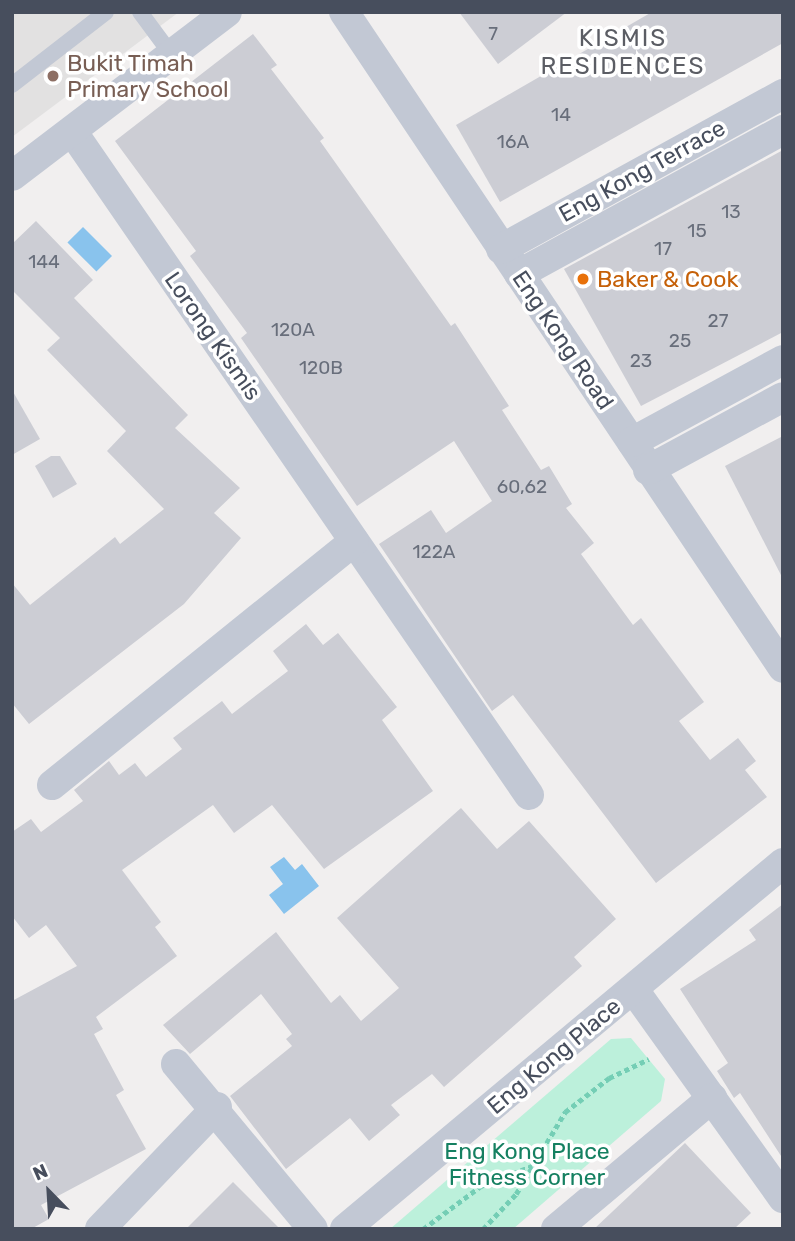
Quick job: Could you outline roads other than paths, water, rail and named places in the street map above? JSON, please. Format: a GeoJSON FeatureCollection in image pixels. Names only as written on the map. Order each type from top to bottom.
{"type":"FeatureCollection","features":[{"type":"Feature","properties":{"kind":"street"},"geometry":{"type":"LineString","coordinates":[[12,176],[227,12]]}},
{"type":"Feature","properties":{"kind":"street","name":"Eng Kong Road"},"geometry":{"type":"LineString","coordinates":[[344,12],[783,668]]}},
{"type":"Feature","properties":{"kind":"street","name":"Eng Kong Terrace"},"geometry":{"type":"LineString","coordinates":[[501,249],[783,93]]}},
{"type":"Feature","properties":{"kind":"street","name":"Eng Kong Terrace"},"geometry":{"type":"LineString","coordinates":[[519,274],[783,130]]}},
{"type":"Feature","properties":{"kind":"street","name":"Lorong Kismis"},"geometry":{"type":"LineString","coordinates":[[72,131],[529,795]]}},
{"type":"Feature","properties":{"kind":"street"},"geometry":{"type":"LineString","coordinates":[[632,442],[783,360]]}},
{"type":"Feature","properties":{"kind":"street"},"geometry":{"type":"LineString","coordinates":[[648,470],[783,397]]}},
{"type":"Feature","properties":{"kind":"street"},"geometry":{"type":"LineString","coordinates":[[52,785],[354,541]]}},
{"type":"Feature","properties":{"kind":"street","name":"Eng Kong Place"},"geometry":{"type":"LineString","coordinates":[[345,1229],[783,863]]}},
{"type":"Feature","properties":{"kind":"street","name":"Eng Kong Place"},"geometry":{"type":"LineString","coordinates":[[634,990],[783,1198]]}},
{"type":"Feature","properties":{"kind":"street"},"geometry":{"type":"LineString","coordinates":[[176,1064],[217,1107],[313,1229]]}},
{"type":"Feature","properties":{"kind":"street"},"geometry":{"type":"LineString","coordinates":[[556,1229],[712,1098]]}},
{"type":"Feature","properties":{"kind":"street"},"geometry":{"type":"LineString","coordinates":[[100,1229],[217,1107]]}},
{"type":"Feature","properties":{"kind":"lane"},"geometry":{"type":"LineString","coordinates":[[12,85],[106,12]]}},
{"type":"Feature","properties":{"kind":"lane"},"geometry":{"type":"LineString","coordinates":[[140,12],[171,54]]}},
{"type":"Feature","properties":{"kind":"water"},"geometry":{"type":"Polygon","coordinates":[[[83,227],[112,256],[96,272],[67,243],[83,227]]]}},
{"type":"Feature","properties":{"kind":"water"},"geometry":{"type":"Polygon","coordinates":[[[284,857],[295,870],[302,864],[319,886],[284,914],[269,895],[283,884],[270,867],[284,857]]]}},
{"type":"Feature","properties":{"kind":"place","name":"Bukit Timah Primary School"},"geometry":{"type":"Point","coordinates":[53,76]}},
{"type":"Feature","properties":{"kind":"place","name":"Baker & Cook"},"geometry":{"type":"Point","coordinates":[583,279]}},
{"type":"Feature","properties":{"kind":"district","name":"KISMIS RESIDENCES"},"geometry":{"type":"Point","coordinates":[623,53]}},
{"type":"Feature","properties":{"kind":"park label","name":"Eng Kong Place Fitness Corner"},"geometry":{"type":"Point","coordinates":[527,1164]}}]}
